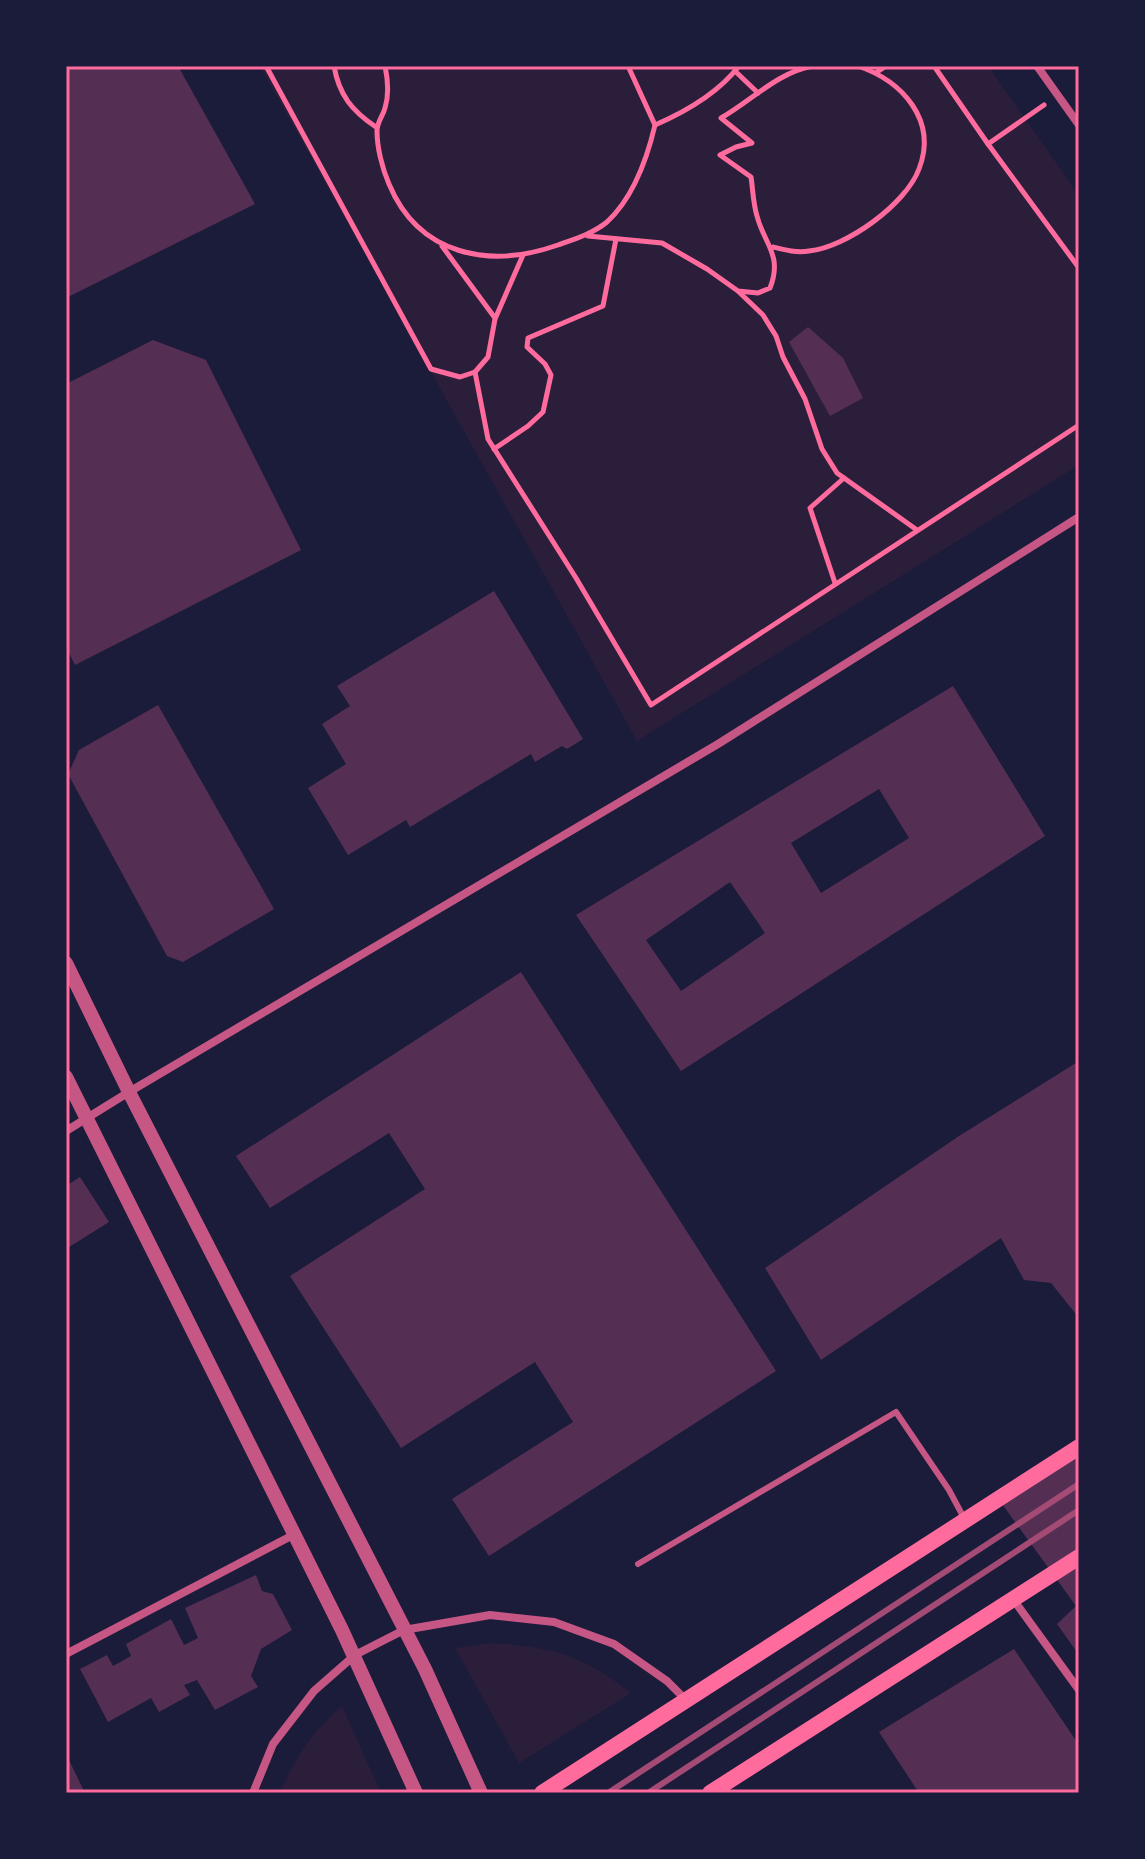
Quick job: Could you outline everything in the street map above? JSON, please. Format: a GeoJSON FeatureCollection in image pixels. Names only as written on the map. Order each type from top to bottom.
{"type":"FeatureCollection","features":[{"type":"Feature","properties":{"kind":"main road"},"geometry":{"type":"LineString","coordinates":[[542,1793],[1079,1447]]}},
{"type":"Feature","properties":{"kind":"main road"},"geometry":{"type":"LineString","coordinates":[[710,1793],[735,1786],[1079,1557]]}},
{"type":"Feature","properties":{"kind":"street"},"geometry":{"type":"LineString","coordinates":[[1037,66],[1079,125]]}},
{"type":"Feature","properties":{"kind":"street"},"geometry":{"type":"LineString","coordinates":[[66,1131],[718,744],[1079,517]]}},
{"type":"Feature","properties":{"kind":"street"},"geometry":{"type":"LineString","coordinates":[[66,963],[425,1669],[481,1793]]}},
{"type":"Feature","properties":{"kind":"street"},"geometry":{"type":"LineString","coordinates":[[66,1077],[355,1655],[416,1793]]}},
{"type":"Feature","properties":{"kind":"street"},"geometry":{"type":"LineString","coordinates":[[66,1654],[295,1534]]}},
{"type":"Feature","properties":{"kind":"street"},"geometry":{"type":"LineString","coordinates":[[1013,1599],[1079,1690]]}},
{"type":"Feature","properties":{"kind":"street"},"geometry":{"type":"LineString","coordinates":[[253,1793],[273,1744],[314,1691],[355,1655],[404,1630],[490,1615],[554,1622],[614,1644],[667,1681],[687,1701]]}},
{"type":"Feature","properties":{"kind":"lane"},"geometry":{"type":"LineString","coordinates":[[638,1564],[896,1412],[949,1490],[965,1521]]}},
{"type":"Feature","properties":{"kind":"path"},"geometry":{"type":"LineString","coordinates":[[266,66],[431,369],[460,377],[475,372],[488,357],[495,319],[523,255]]}},
{"type":"Feature","properties":{"kind":"path"},"geometry":{"type":"LineString","coordinates":[[334,66],[338,87],[350,107],[376,127]]}},
{"type":"Feature","properties":{"kind":"path"},"geometry":{"type":"LineString","coordinates":[[385,66],[388,82],[385,109],[376,127],[389,184],[407,217],[441,245],[495,319]]}},
{"type":"Feature","properties":{"kind":"path"},"geometry":{"type":"LineString","coordinates":[[441,245],[478,255],[523,255],[587,235],[608,220],[642,170],[655,125],[628,66]]}},
{"type":"Feature","properties":{"kind":"path"},"geometry":{"type":"LineString","coordinates":[[738,291],[758,293],[770,288],[775,277],[773,247],[756,214],[751,177],[720,155],[752,143],[721,118],[800,68],[813,66]]}},
{"type":"Feature","properties":{"kind":"path"},"geometry":{"type":"LineString","coordinates":[[773,247],[789,252],[810,251],[831,245],[885,213],[905,192],[919,168],[924,141],[919,112],[902,90],[877,72],[858,66]]}},
{"type":"Feature","properties":{"kind":"path"},"geometry":{"type":"LineString","coordinates":[[877,72],[886,66]]}},
{"type":"Feature","properties":{"kind":"path"},"geometry":{"type":"LineString","coordinates":[[934,66],[1079,268]]}},
{"type":"Feature","properties":{"kind":"path"},"geometry":{"type":"LineString","coordinates":[[655,125],[728,81],[737,69],[758,93]]}},
{"type":"Feature","properties":{"kind":"path"},"geometry":{"type":"LineString","coordinates":[[988,144],[1058,95]]}},
{"type":"Feature","properties":{"kind":"path"},"geometry":{"type":"LineString","coordinates":[[587,235],[662,243],[738,291],[763,315],[776,336],[783,357],[805,399],[822,449],[837,473],[917,530]]}},
{"type":"Feature","properties":{"kind":"path"},"geometry":{"type":"LineString","coordinates":[[494,449],[543,412],[551,375],[545,364],[527,347],[528,338],[603,306],[616,239]]}},
{"type":"Feature","properties":{"kind":"path"},"geometry":{"type":"LineString","coordinates":[[475,372],[488,439],[576,578],[651,705],[1079,425]]}},
{"type":"Feature","properties":{"kind":"path"},"geometry":{"type":"LineString","coordinates":[[835,583],[810,508],[844,478]]}},
{"type":"Feature","properties":{"kind":"shaded area"},"geometry":{"type":"Polygon","coordinates":[[[260,66],[988,66],[1079,195],[1079,465],[637,741],[260,66]]]}},
{"type":"Feature","properties":{"kind":"shaded area"},"geometry":{"type":"Polygon","coordinates":[[[493,1643],[533,1647],[566,1655],[597,1670],[631,1693],[519,1763],[455,1648],[493,1643]]]}},
{"type":"Feature","properties":{"kind":"shaded area"},"geometry":{"type":"Polygon","coordinates":[[[342,1706],[381,1793],[280,1793],[305,1746],[342,1706]]]}},
{"type":"Feature","properties":{"kind":"building"},"geometry":{"type":"Polygon","coordinates":[[[66,66],[178,66],[255,204],[66,298],[66,66]]]}},
{"type":"Feature","properties":{"kind":"building"},"geometry":{"type":"Polygon","coordinates":[[[808,327],[843,358],[863,398],[830,416],[789,342],[808,327]]]}},
{"type":"Feature","properties":{"kind":"building"},"geometry":{"type":"Polygon","coordinates":[[[153,340],[206,360],[301,550],[75,665],[66,647],[66,384],[153,340]]]}},
{"type":"Feature","properties":{"kind":"building"},"geometry":{"type":"Polygon","coordinates":[[[494,591],[583,739],[567,749],[562,746],[535,762],[531,754],[410,827],[406,820],[348,855],[308,788],[346,764],[322,724],[350,706],[337,686],[494,591]]]}},
{"type":"Feature","properties":{"kind":"building"},"geometry":{"type":"Polygon","coordinates":[[[953,686],[1045,836],[681,1071],[576,915],[953,686]],[[879,789],[791,843],[821,893],[909,838],[879,789]],[[730,882],[646,940],[681,991],[765,933],[730,882]]]}},
{"type":"Feature","properties":{"kind":"building"},"geometry":{"type":"Polygon","coordinates":[[[158,705],[274,909],[183,962],[167,956],[68,774],[79,750],[158,705]]]}},
{"type":"Feature","properties":{"kind":"building"},"geometry":{"type":"Polygon","coordinates":[[[521,972],[776,1371],[489,1556],[452,1499],[573,1422],[535,1362],[401,1448],[290,1276],[425,1189],[389,1133],[270,1208],[236,1156],[521,972]]]}},
{"type":"Feature","properties":{"kind":"building"},"geometry":{"type":"Polygon","coordinates":[[[1079,1061],[1079,1318],[1051,1283],[1024,1280],[1001,1238],[821,1360],[765,1268],[959,1136],[1079,1061]]]}},
{"type":"Feature","properties":{"kind":"building"},"geometry":{"type":"Polygon","coordinates":[[[80,1177],[109,1222],[66,1249],[66,1186],[80,1177]]]}},
{"type":"Feature","properties":{"kind":"building"},"geometry":{"type":"Polygon","coordinates":[[[1079,1443],[1079,1655],[1057,1624],[1076,1606],[997,1497],[1079,1443]]]}},
{"type":"Feature","properties":{"kind":"building"},"geometry":{"type":"Polygon","coordinates":[[[256,1575],[262,1591],[273,1594],[292,1630],[261,1649],[251,1676],[258,1687],[215,1710],[197,1680],[184,1685],[190,1695],[159,1712],[151,1698],[108,1722],[80,1669],[107,1655],[113,1666],[131,1656],[126,1644],[171,1619],[184,1645],[198,1638],[185,1608],[256,1575]]]}},
{"type":"Feature","properties":{"kind":"building"},"geometry":{"type":"Polygon","coordinates":[[[1014,1649],[1079,1745],[1079,1793],[919,1793],[879,1732],[1014,1649]]]}},
{"type":"Feature","properties":{"kind":"building"},"geometry":{"type":"Polygon","coordinates":[[[66,1754],[85,1793],[66,1793],[66,1754]]]}},
{"type":"Feature","properties":{"kind":"railway"},"geometry":{"type":"LineString","coordinates":[[608,1793],[1079,1484]]}},
{"type":"Feature","properties":{"kind":"railway"},"geometry":{"type":"LineString","coordinates":[[648,1793],[1079,1510]]}}]}
